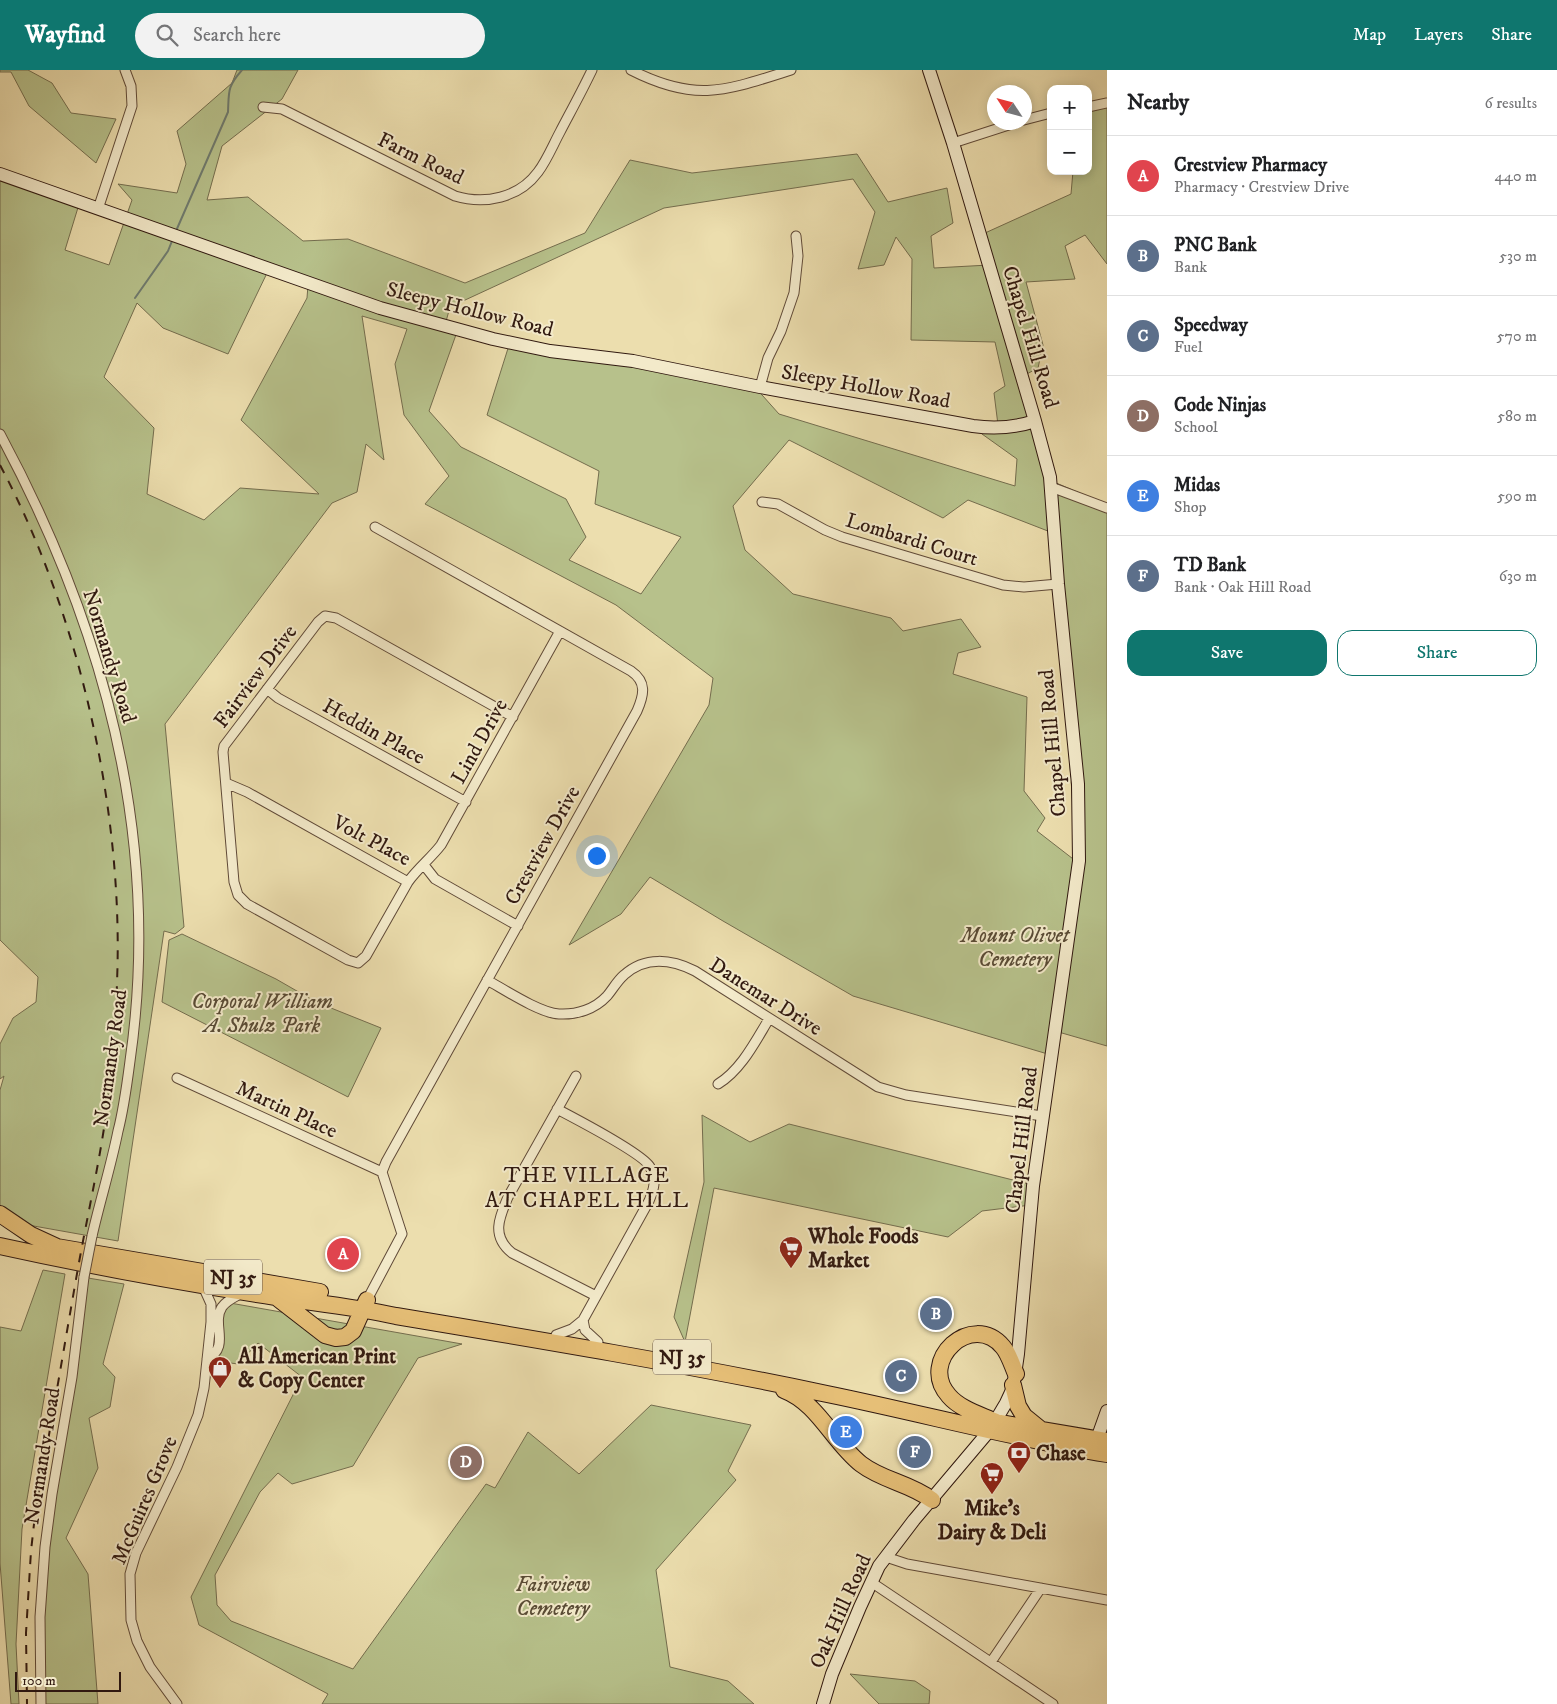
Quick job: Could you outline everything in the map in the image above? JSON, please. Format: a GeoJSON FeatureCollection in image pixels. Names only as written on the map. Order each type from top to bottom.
{"type":"FeatureCollection","features":[{"type":"Feature","properties":{"kind":"highway"},"geometry":{"type":"LineString","coordinates":[[0,1214],[31,1235],[57,1246]]}},
{"type":"Feature","properties":{"kind":"highway","name":"NJ 35"},"geometry":{"type":"LineString","coordinates":[[0,1236],[366,1304],[556,1334],[864,1392],[993,1426],[1035,1441],[1107,1454]]}},
{"type":"Feature","properties":{"kind":"highway","name":"NJ 35"},"geometry":{"type":"LineString","coordinates":[[0,1246],[56,1258],[276,1297],[366,1304],[396,1316],[758,1380],[993,1426],[1042,1430],[1102,1440]]}},
{"type":"Feature","properties":{"kind":"highway"},"geometry":{"type":"LineString","coordinates":[[276,1297],[325,1335],[336,1338],[350,1334],[366,1304]]}},
{"type":"Feature","properties":{"kind":"highway"},"geometry":{"type":"LineString","coordinates":[[993,1426],[949,1397],[940,1374],[942,1357],[957,1340],[971,1335],[983,1335],[996,1340],[1002,1345],[1007,1353],[1015,1380],[1018,1406],[1024,1416],[1042,1430]]}},
{"type":"Feature","properties":{"kind":"highway"},"geometry":{"type":"LineString","coordinates":[[758,1380],[789,1392],[806,1403],[849,1453],[873,1472],[894,1482],[910,1486],[932,1500]]}},
{"type":"Feature","properties":{"kind":"street"},"geometry":{"type":"LineString","coordinates":[[98,209],[132,106],[131,86],[125,70]]}},
{"type":"Feature","properties":{"kind":"street","name":"Farm Road"},"geometry":{"type":"LineString","coordinates":[[263,107],[282,109],[455,196],[476,201],[485,200],[517,191],[534,178],[592,70]]}},
{"type":"Feature","properties":{"kind":"street"},"geometry":{"type":"LineString","coordinates":[[631,70],[672,87],[702,91],[721,90],[738,86],[791,70]]}},
{"type":"Feature","properties":{"kind":"street","name":"Chapel Hill Road"},"geometry":{"type":"LineString","coordinates":[[929,70],[953,143],[1044,452],[1051,487],[1058,584],[1078,784],[1079,861],[1033,1186],[1015,1380],[1006,1403],[993,1426]]}},
{"type":"Feature","properties":{"kind":"street"},"geometry":{"type":"LineString","coordinates":[[1092,106],[1107,103]]}},
{"type":"Feature","properties":{"kind":"street"},"geometry":{"type":"LineString","coordinates":[[1032,118],[1047,115]]}},
{"type":"Feature","properties":{"kind":"street"},"geometry":{"type":"LineString","coordinates":[[953,143],[993,130]]}},
{"type":"Feature","properties":{"kind":"street","name":"Sleepy Hollow Road"},"geometry":{"type":"LineString","coordinates":[[0,174],[380,308],[493,339],[550,351],[633,362],[973,426],[1017,427],[1036,421]]}},
{"type":"Feature","properties":{"kind":"street"},"geometry":{"type":"LineString","coordinates":[[760,387],[768,358],[781,331],[794,293],[798,256],[796,236]]}},
{"type":"Feature","properties":{"kind":"street","name":"Normandy Road"},"geometry":{"type":"LineString","coordinates":[[0,434],[33,498],[59,557],[88,633],[116,736],[128,800],[139,892],[138,968],[131,1059],[118,1131],[84,1276],[72,1377],[45,1547],[40,1617],[41,1704]]}},
{"type":"Feature","properties":{"kind":"street"},"geometry":{"type":"LineString","coordinates":[[1051,487],[1107,508]]}},
{"type":"Feature","properties":{"kind":"street","name":"Lombardi Court"},"geometry":{"type":"LineString","coordinates":[[762,502],[778,504],[817,526],[842,537],[984,580],[1011,586],[1058,584]]}},
{"type":"Feature","properties":{"kind":"street","name":"Crestview Drive"},"geometry":{"type":"LineString","coordinates":[[375,526],[636,674],[643,685],[644,695],[637,711],[382,1172]]}},
{"type":"Feature","properties":{"kind":"street","name":"Fairview Drive"},"geometry":{"type":"LineString","coordinates":[[408,882],[366,956],[358,963],[348,960],[247,904],[238,896],[234,882],[226,783],[222,759],[224,746],[318,622],[325,616],[336,618],[512,717]]}},
{"type":"Feature","properties":{"kind":"street","name":"Lind Drive"},"geometry":{"type":"LineString","coordinates":[[424,865],[441,845],[466,802],[560,631]]}},
{"type":"Feature","properties":{"kind":"street","name":"Heddin Place"},"geometry":{"type":"LineString","coordinates":[[267,689],[278,698],[466,802]]}},
{"type":"Feature","properties":{"kind":"street","name":"Volt Place"},"geometry":{"type":"LineString","coordinates":[[226,783],[247,792],[408,882],[424,865],[435,879],[518,926]]}},
{"type":"Feature","properties":{"kind":"street","name":"Danemar Drive"},"geometry":{"type":"LineString","coordinates":[[487,980],[544,1010],[558,1014],[570,1014],[588,1010],[602,1001],[624,975],[635,967],[652,961],[666,961],[683,965],[867,1081],[885,1090],[906,1096],[1042,1116]]}},
{"type":"Feature","properties":{"kind":"street"},"geometry":{"type":"LineString","coordinates":[[718,1084],[734,1073],[769,1019]]}},
{"type":"Feature","properties":{"kind":"street"},"geometry":{"type":"LineString","coordinates":[[576,1076],[508,1197],[500,1215],[498,1229],[500,1237],[507,1249],[512,1253],[596,1296]]}},
{"type":"Feature","properties":{"kind":"street","name":"Martin Place"},"geometry":{"type":"LineString","coordinates":[[177,1078],[382,1172]]}},
{"type":"Feature","properties":{"kind":"street"},"geometry":{"type":"LineString","coordinates":[[556,1334],[572,1329],[583,1320],[654,1189],[654,1175],[645,1160],[557,1109]]}},
{"type":"Feature","properties":{"kind":"street"},"geometry":{"type":"LineString","coordinates":[[366,1304],[402,1234],[382,1172]]}},
{"type":"Feature","properties":{"kind":"street","name":"McGuires Grove"},"geometry":{"type":"LineString","coordinates":[[176,1704],[150,1667],[137,1641],[131,1620],[130,1574],[136,1553],[193,1431],[204,1388],[211,1304],[202,1284]]}},
{"type":"Feature","properties":{"kind":"street","name":"McGuires Grove"},"geometry":{"type":"LineString","coordinates":[[207,1359],[214,1355],[219,1345],[218,1318],[222,1308],[228,1301],[244,1291]]}},
{"type":"Feature","properties":{"kind":"street"},"geometry":{"type":"LineString","coordinates":[[583,1320],[585,1330],[598,1342]]}},
{"type":"Feature","properties":{"kind":"street"},"geometry":{"type":"LineString","coordinates":[[1102,1440],[1107,1412]]}},
{"type":"Feature","properties":{"kind":"street","name":"Oak Hill Road"},"geometry":{"type":"LineString","coordinates":[[823,1704],[832,1674],[871,1582],[886,1557],[914,1520],[993,1426]]}},
{"type":"Feature","properties":{"kind":"street"},"geometry":{"type":"LineString","coordinates":[[886,1557],[907,1564],[1107,1600]]}},
{"type":"Feature","properties":{"kind":"street"},"geometry":{"type":"LineString","coordinates":[[871,1582],[1053,1704]]}},
{"type":"Feature","properties":{"kind":"street"},"geometry":{"type":"LineString","coordinates":[[991,1662],[1041,1588]]}},
{"type":"Feature","properties":{"kind":"green space"},"geometry":{"type":"Polygon","coordinates":[[[0,70],[28,70],[52,83],[71,113],[116,119],[96,163],[29,106],[11,72],[0,72],[0,70]]]}},
{"type":"Feature","properties":{"kind":"green space","name":"Mount Olivet Cemetery"},"geometry":{"type":"Polygon","coordinates":[[[237,70],[298,70],[282,99],[222,146],[207,200],[248,197],[303,241],[348,239],[465,283],[585,233],[630,160],[692,173],[857,154],[888,202],[947,188],[953,223],[931,236],[934,268],[989,265],[985,233],[1071,194],[1073,175],[1092,175],[1092,103],[1107,100],[1107,264],[1085,235],[1065,246],[1075,279],[1026,282],[1043,345],[1038,368],[1023,376],[1047,479],[1107,505],[1107,1046],[1055,1031],[1051,1055],[853,996],[650,877],[621,914],[569,945],[709,705],[713,678],[616,605],[425,504],[449,476],[404,415],[395,364],[407,329],[362,316],[384,460],[366,444],[357,492],[332,503],[165,724],[184,927],[175,934],[164,931],[118,1241],[0,1220],[0,1090],[4,1076],[0,1079],[0,1044],[13,1018],[36,1002],[38,977],[0,940],[0,173],[80,201],[65,250],[109,265],[132,200],[118,184],[177,193],[186,164],[177,131],[232,83],[237,70]],[[853,179],[664,208],[450,307],[445,325],[458,329],[429,411],[461,447],[566,499],[586,537],[569,560],[641,594],[681,537],[595,504],[599,471],[487,415],[510,342],[754,386],[779,414],[1015,486],[1017,459],[982,434],[998,425],[994,393],[1005,386],[995,342],[911,340],[912,259],[896,237],[884,265],[858,269],[875,212],[853,179]],[[268,271],[228,354],[163,328],[137,303],[104,377],[154,428],[147,494],[204,520],[240,488],[319,494],[241,420],[307,298],[308,285],[268,271]],[[789,440],[733,506],[745,550],[793,594],[891,618],[903,631],[961,619],[981,647],[958,653],[953,674],[1027,697],[1024,791],[1045,818],[1037,831],[1077,862],[1053,533],[968,500],[943,518],[789,440]]]}},
{"type":"Feature","properties":{"kind":"green space","name":"Corporal William A. Shulz Park"},"geometry":{"type":"Polygon","coordinates":[[[182,934],[276,979],[316,1002],[381,1028],[348,1097],[162,1002],[169,940],[182,934]]]}},
{"type":"Feature","properties":{"kind":"green space"},"geometry":{"type":"Polygon","coordinates":[[[702,1115],[750,1142],[789,1124],[1033,1185],[1031,1205],[982,1211],[948,1237],[714,1188],[685,1342],[674,1317],[704,1182],[702,1115]]]}},
{"type":"Feature","properties":{"kind":"green space"},"geometry":{"type":"Polygon","coordinates":[[[43,1270],[65,1274],[22,1529],[16,1644],[19,1704],[11,1704],[0,1563],[0,1327],[21,1331],[43,1270]]]}},
{"type":"Feature","properties":{"kind":"green space"},"geometry":{"type":"Polygon","coordinates":[[[88,1278],[124,1284],[103,1364],[115,1377],[110,1407],[89,1418],[98,1468],[66,1538],[88,1574],[98,1704],[44,1704],[43,1610],[48,1546],[79,1356],[83,1308],[88,1278]]]}},
{"type":"Feature","properties":{"kind":"green space","name":"Fairview Cemetery"},"geometry":{"type":"Polygon","coordinates":[[[230,1303],[462,1344],[418,1358],[353,1466],[292,1484],[278,1473],[260,1492],[215,1575],[217,1605],[231,1621],[353,1669],[486,1484],[495,1488],[528,1432],[579,1474],[651,1405],[751,1425],[728,1471],[736,1480],[656,1570],[670,1667],[728,1681],[754,1704],[322,1704],[328,1694],[199,1625],[191,1597],[302,1377],[258,1343],[238,1364],[208,1360],[215,1320],[230,1303]]]}},
{"type":"Feature","properties":{"kind":"green space"},"geometry":{"type":"Polygon","coordinates":[[[850,1674],[915,1681],[930,1691],[929,1704],[879,1704],[850,1674]]]}},
{"type":"Feature","properties":{"kind":"waterway"},"geometry":{"type":"LineString","coordinates":[[176,231],[228,112],[231,85],[242,70]]}},
{"type":"Feature","properties":{"kind":"waterway"},"geometry":{"type":"LineString","coordinates":[[135,298],[168,251],[172,241]]}},
{"type":"Feature","properties":{"kind":"railway"},"geometry":{"type":"LineString","coordinates":[[0,465],[28,523],[53,585],[74,650],[91,716],[104,784],[113,851],[117,917],[115,1026],[105,1121],[36,1506],[26,1633],[27,1704]]}},
{"type":"Feature","properties":{"kind":"place","name":"Crestview Pharmacy"},"geometry":{"type":"Point","coordinates":[343,1254]}},
{"type":"Feature","properties":{"kind":"place","name":"Whole Foods Market"},"geometry":{"type":"Point","coordinates":[791,1269]}},
{"type":"Feature","properties":{"kind":"place","name":"PNC Bank"},"geometry":{"type":"Point","coordinates":[936,1314]}},
{"type":"Feature","properties":{"kind":"place","name":"Speedway"},"geometry":{"type":"Point","coordinates":[901,1376]}},
{"type":"Feature","properties":{"kind":"place","name":"All American Print & Copy Center"},"geometry":{"type":"Point","coordinates":[220,1389]}},
{"type":"Feature","properties":{"kind":"place","name":"Midas"},"geometry":{"type":"Point","coordinates":[846,1432]}},
{"type":"Feature","properties":{"kind":"place","name":"TD Bank"},"geometry":{"type":"Point","coordinates":[915,1452]}},
{"type":"Feature","properties":{"kind":"place","name":"Code Ninjas"},"geometry":{"type":"Point","coordinates":[466,1462]}},
{"type":"Feature","properties":{"kind":"place","name":"Chase"},"geometry":{"type":"Point","coordinates":[1019,1474]}},
{"type":"Feature","properties":{"kind":"place","name":"Mike's Dairy & Deli"},"geometry":{"type":"Point","coordinates":[992,1495]}},
{"type":"Feature","properties":{"kind":"district","name":"THE VILLAGE AT CHAPEL HILL"},"geometry":{"type":"Point","coordinates":[587,1186]}}]}
